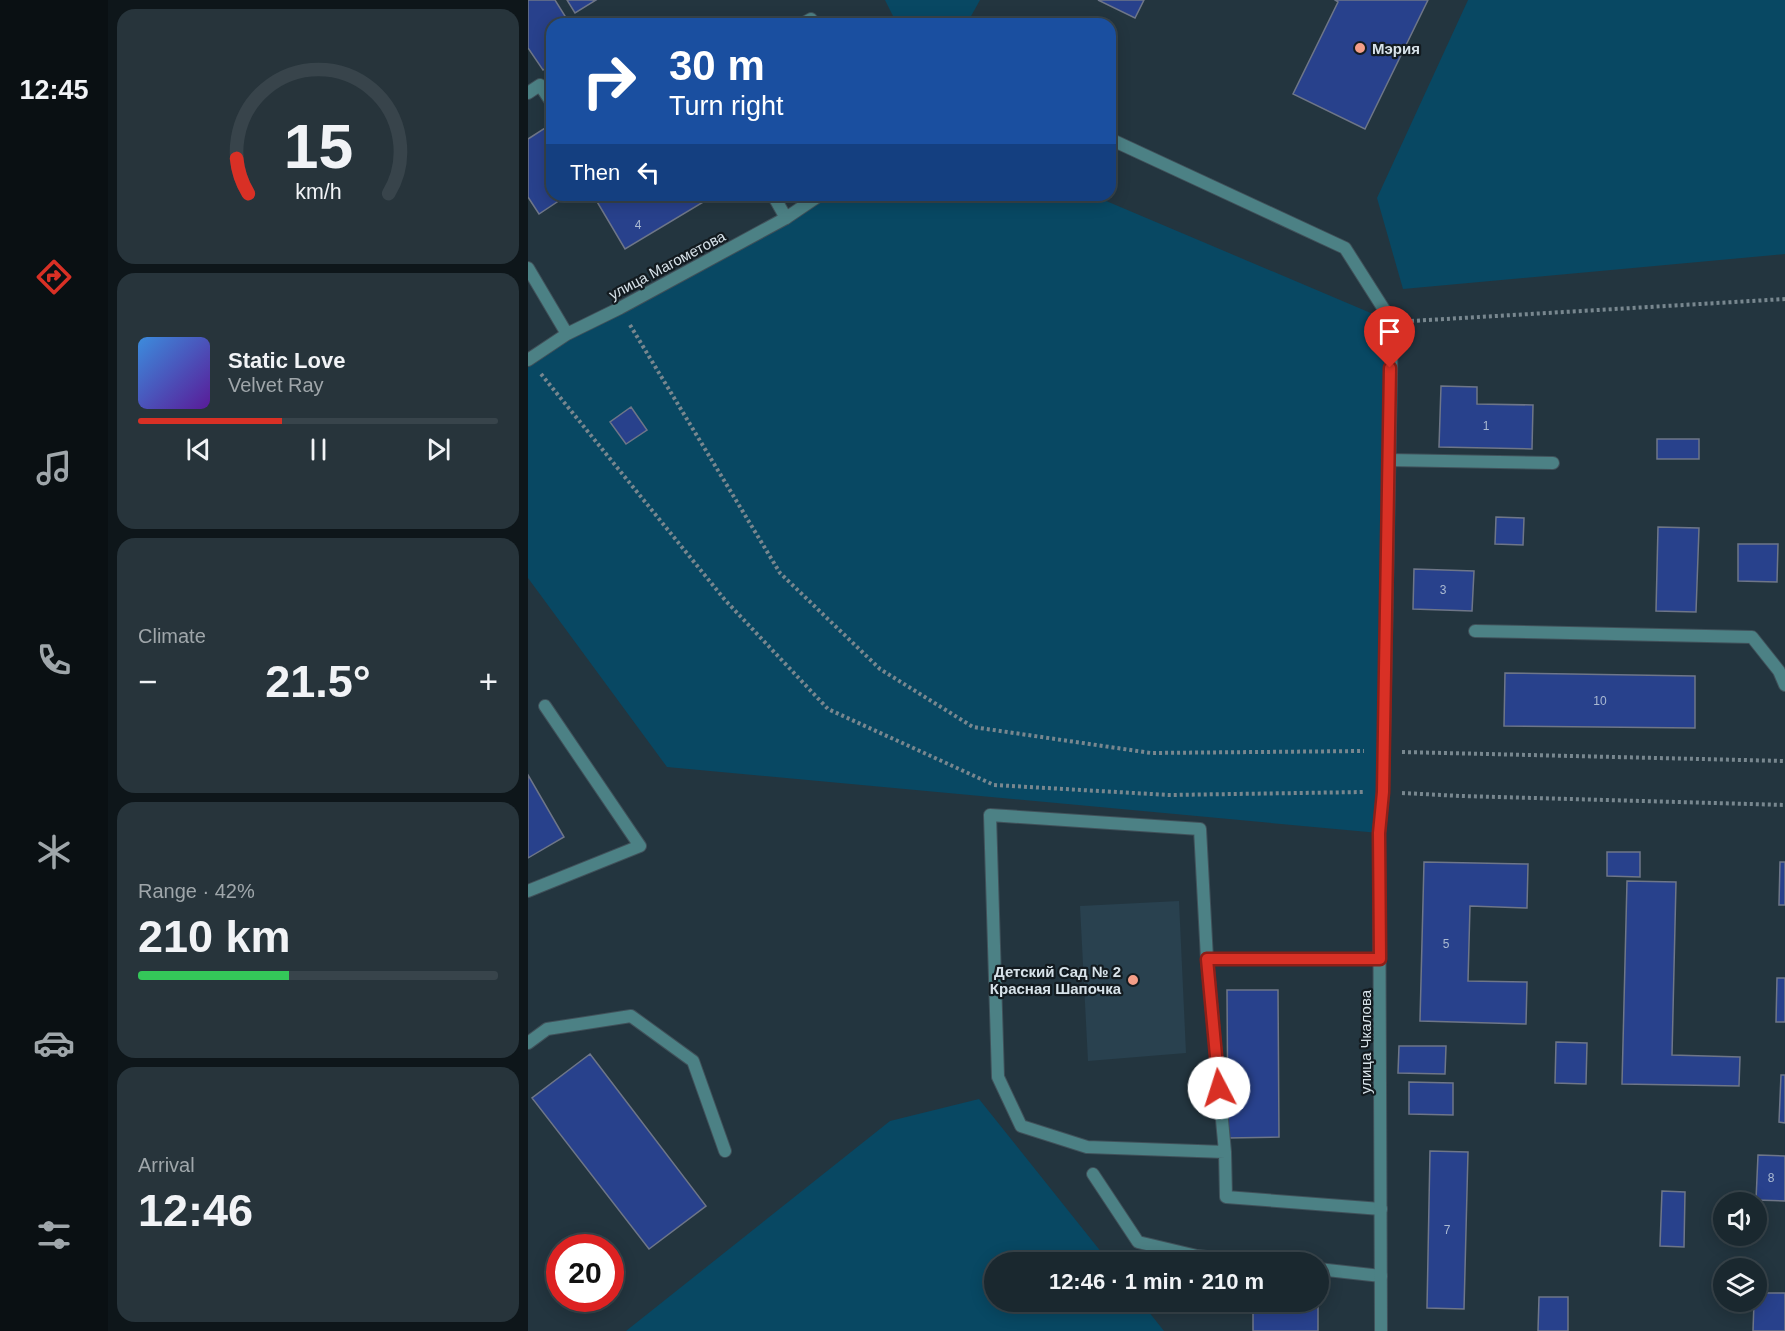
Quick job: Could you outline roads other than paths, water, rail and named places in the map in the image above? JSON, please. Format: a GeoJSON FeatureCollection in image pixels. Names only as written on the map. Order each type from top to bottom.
{"type":"FeatureCollection","features":[{"type":"Feature","properties":{"kind":"street"},"geometry":{"type":"LineString","coordinates":[[528,93],[540,85],[546,94]]}},
{"type":"Feature","properties":{"kind":"street","name":"улица Чкалова"},"geometry":{"type":"LineString","coordinates":[[1116,142],[1345,248],[1392,322],[1383,792],[1379,833],[1382,1331]]}},
{"type":"Feature","properties":{"kind":"street"},"geometry":{"type":"LineString","coordinates":[[776,201],[786,218]]}},
{"type":"Feature","properties":{"kind":"street","name":"улица Магометова"},"geometry":{"type":"LineString","coordinates":[[528,360],[567,334],[620,308],[786,218],[811,201]]}},
{"type":"Feature","properties":{"kind":"street"},"geometry":{"type":"LineString","coordinates":[[528,268],[567,334]]}},
{"type":"Feature","properties":{"kind":"street"},"geometry":{"type":"LineString","coordinates":[[1389,460],[1553,463]]}},
{"type":"Feature","properties":{"kind":"street"},"geometry":{"type":"LineString","coordinates":[[1475,631],[1752,637],[1779,670],[1785,685]]}},
{"type":"Feature","properties":{"kind":"street"},"geometry":{"type":"LineString","coordinates":[[528,891],[640,846],[545,706]]}},
{"type":"Feature","properties":{"kind":"street"},"geometry":{"type":"LineString","coordinates":[[1225,1152],[1087,1147],[1021,1126],[999,1077],[990,815],[1200,829],[1207,959],[1225,1152],[1226,1197],[1381,1209]]}},
{"type":"Feature","properties":{"kind":"street"},"geometry":{"type":"LineString","coordinates":[[1207,959],[1380,959]]}},
{"type":"Feature","properties":{"kind":"street"},"geometry":{"type":"LineString","coordinates":[[528,1043],[547,1029],[631,1016],[693,1061],[725,1151]]}},
{"type":"Feature","properties":{"kind":"street"},"geometry":{"type":"LineString","coordinates":[[1093,1174],[1138,1242],[1180,1252]]}},
{"type":"Feature","properties":{"kind":"street"},"geometry":{"type":"LineString","coordinates":[[1329,1270],[1381,1276]]}},
{"type":"Feature","properties":{"kind":"place","name":"Мэрия"},"geometry":{"type":"Point","coordinates":[1360,48]}},
{"type":"Feature","properties":{"kind":"place","name":"Детский Сад № 2 Красная Шапочка"},"geometry":{"type":"Point","coordinates":[1133,980]}}]}
